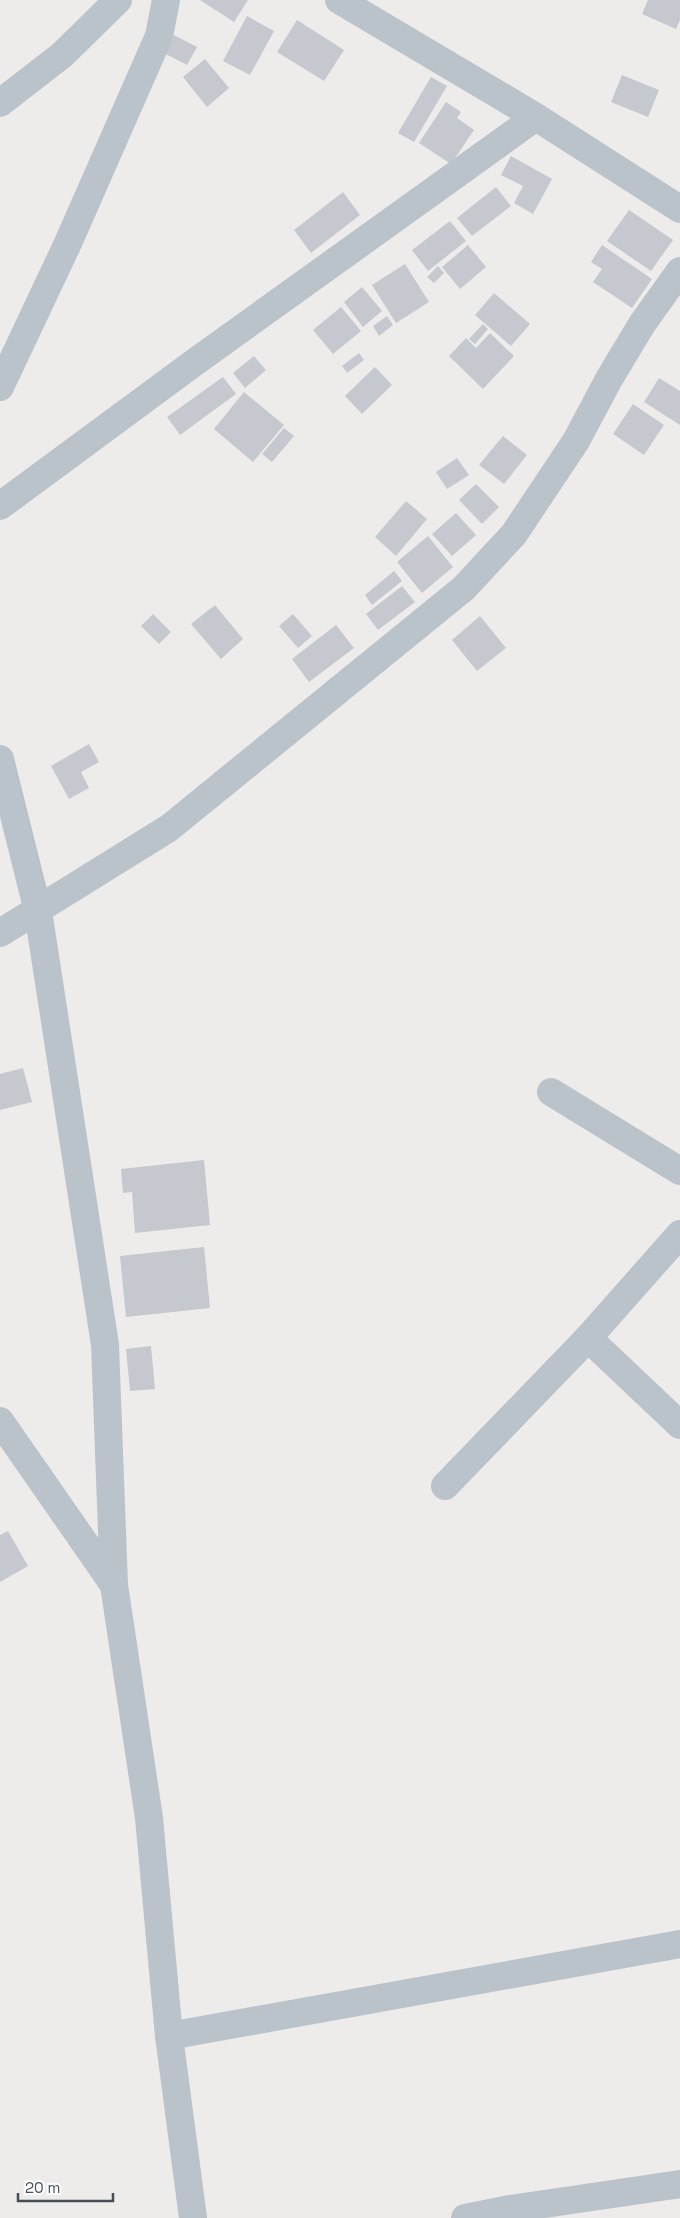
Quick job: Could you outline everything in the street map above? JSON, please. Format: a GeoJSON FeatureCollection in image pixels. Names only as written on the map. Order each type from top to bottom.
{"type":"FeatureCollection","features":[{"type":"Feature","properties":{"kind":"street"},"geometry":{"type":"LineString","coordinates":[[0,103],[62,55],[118,0]]}},
{"type":"Feature","properties":{"kind":"street"},"geometry":{"type":"LineString","coordinates":[[0,387],[68,243],[159,36],[166,0]]}},
{"type":"Feature","properties":{"kind":"street"},"geometry":{"type":"LineString","coordinates":[[339,0],[536,117],[680,209]]}},
{"type":"Feature","properties":{"kind":"street"},"geometry":{"type":"LineString","coordinates":[[0,506],[203,356],[536,117]]}},
{"type":"Feature","properties":{"kind":"street"},"geometry":{"type":"LineString","coordinates":[[0,934],[38,912],[169,828],[464,588],[514,534],[576,442],[609,379],[642,324],[680,271]]}},
{"type":"Feature","properties":{"kind":"street"},"geometry":{"type":"LineString","coordinates":[[0,759],[38,912],[105,1345],[114,1585],[149,1818],[169,2036],[193,2218]]}},
{"type":"Feature","properties":{"kind":"street"},"geometry":{"type":"LineString","coordinates":[[551,1092],[680,1172]]}},
{"type":"Feature","properties":{"kind":"street"},"geometry":{"type":"LineString","coordinates":[[446,1486],[588,1338],[680,1234]]}},
{"type":"Feature","properties":{"kind":"street"},"geometry":{"type":"LineString","coordinates":[[588,1338],[680,1425]]}},
{"type":"Feature","properties":{"kind":"street"},"geometry":{"type":"LineString","coordinates":[[0,1421],[114,1585]]}},
{"type":"Feature","properties":{"kind":"street"},"geometry":{"type":"LineString","coordinates":[[169,2036],[680,1944]]}},
{"type":"Feature","properties":{"kind":"street"},"geometry":{"type":"LineString","coordinates":[[465,2218],[510,2209],[680,2184]]}},
{"type":"Feature","properties":{"kind":"building"},"geometry":{"type":"Polygon","coordinates":[[[200,0],[248,0],[234,22],[200,0]]]}},
{"type":"Feature","properties":{"kind":"building"},"geometry":{"type":"Polygon","coordinates":[[[648,0],[680,0],[680,20],[676,29],[642,14],[648,0]]]}},
{"type":"Feature","properties":{"kind":"building"},"geometry":{"type":"Polygon","coordinates":[[[247,16],[274,31],[250,75],[223,61],[247,16]]]}},
{"type":"Feature","properties":{"kind":"building"},"geometry":{"type":"Polygon","coordinates":[[[297,20],[344,50],[324,81],[277,52],[297,20]]]}},
{"type":"Feature","properties":{"kind":"building"},"geometry":{"type":"Polygon","coordinates":[[[168,32],[197,47],[187,65],[158,50],[168,32]]]}},
{"type":"Feature","properties":{"kind":"building"},"geometry":{"type":"Polygon","coordinates":[[[205,59],[229,88],[207,107],[183,77],[205,59]]]}},
{"type":"Feature","properties":{"kind":"building"},"geometry":{"type":"Polygon","coordinates":[[[622,75],[659,90],[648,117],[611,102],[622,75]]]}},
{"type":"Feature","properties":{"kind":"building"},"geometry":{"type":"Polygon","coordinates":[[[431,77],[447,86],[414,142],[398,133],[431,77]]]}},
{"type":"Feature","properties":{"kind":"building"},"geometry":{"type":"Polygon","coordinates":[[[446,102],[461,112],[457,118],[474,130],[451,164],[419,143],[446,102]]]}},
{"type":"Feature","properties":{"kind":"building"},"geometry":{"type":"Polygon","coordinates":[[[511,156],[552,179],[533,214],[514,203],[523,186],[501,175],[511,156]]]}},
{"type":"Feature","properties":{"kind":"building"},"geometry":{"type":"Polygon","coordinates":[[[496,187],[511,206],[472,236],[457,218],[496,187]]]}},
{"type":"Feature","properties":{"kind":"building"},"geometry":{"type":"Polygon","coordinates":[[[343,192],[360,215],[311,253],[294,230],[343,192]]]}},
{"type":"Feature","properties":{"kind":"building"},"geometry":{"type":"Polygon","coordinates":[[[629,210],[673,240],[651,271],[607,241],[629,210]]]}},
{"type":"Feature","properties":{"kind":"building"},"geometry":{"type":"Polygon","coordinates":[[[450,221],[466,241],[428,271],[412,250],[450,221]]]}},
{"type":"Feature","properties":{"kind":"building"},"geometry":{"type":"Polygon","coordinates":[[[468,245],[486,267],[460,289],[442,267],[468,245]]]}},
{"type":"Feature","properties":{"kind":"building"},"geometry":{"type":"Polygon","coordinates":[[[602,245],[652,279],[632,308],[593,282],[602,269],[591,262],[602,245]]]}},
{"type":"Feature","properties":{"kind":"building"},"geometry":{"type":"Polygon","coordinates":[[[405,264],[429,302],[396,323],[372,285],[405,264]]]}},
{"type":"Feature","properties":{"kind":"building"},"geometry":{"type":"Polygon","coordinates":[[[438,266],[444,273],[434,283],[427,277],[438,266]]]}},
{"type":"Feature","properties":{"kind":"building"},"geometry":{"type":"Polygon","coordinates":[[[362,287],[382,311],[363,327],[344,302],[362,287]]]}},
{"type":"Feature","properties":{"kind":"building"},"geometry":{"type":"Polygon","coordinates":[[[494,293],[530,324],[511,346],[475,315],[494,293]]]}},
{"type":"Feature","properties":{"kind":"building"},"geometry":{"type":"Polygon","coordinates":[[[341,307],[361,331],[333,354],[313,330],[341,307]]]}},
{"type":"Feature","properties":{"kind":"building"},"geometry":{"type":"Polygon","coordinates":[[[387,316],[393,325],[379,336],[373,326],[387,316]]]}},
{"type":"Feature","properties":{"kind":"building"},"geometry":{"type":"Polygon","coordinates":[[[483,324],[488,329],[475,344],[469,339],[483,324]]]}},
{"type":"Feature","properties":{"kind":"building"},"geometry":{"type":"Polygon","coordinates":[[[490,333],[514,356],[483,389],[449,356],[466,338],[476,348],[490,333]]]}},
{"type":"Feature","properties":{"kind":"building"},"geometry":{"type":"Polygon","coordinates":[[[359,353],[364,360],[347,373],[342,366],[359,353]]]}},
{"type":"Feature","properties":{"kind":"building"},"geometry":{"type":"Polygon","coordinates":[[[254,356],[266,370],[245,388],[233,373],[254,356]]]}},
{"type":"Feature","properties":{"kind":"building"},"geometry":{"type":"Polygon","coordinates":[[[375,367],[392,385],[362,414],[345,396],[375,367]]]}},
{"type":"Feature","properties":{"kind":"building"},"geometry":{"type":"Polygon","coordinates":[[[223,377],[236,394],[180,435],[167,417],[223,377]]]}},
{"type":"Feature","properties":{"kind":"building"},"geometry":{"type":"Polygon","coordinates":[[[659,378],[680,391],[680,425],[644,402],[659,378]]]}},
{"type":"Feature","properties":{"kind":"building"},"geometry":{"type":"Polygon","coordinates":[[[244,392],[284,425],[253,462],[214,429],[244,392]]]}},
{"type":"Feature","properties":{"kind":"building"},"geometry":{"type":"Polygon","coordinates":[[[633,404],[664,425],[644,455],[613,434],[633,404]]]}},
{"type":"Feature","properties":{"kind":"building"},"geometry":{"type":"Polygon","coordinates":[[[284,428],[294,436],[272,462],[262,454],[284,428]]]}},
{"type":"Feature","properties":{"kind":"building"},"geometry":{"type":"Polygon","coordinates":[[[503,436],[527,455],[504,484],[479,465],[503,436]]]}},
{"type":"Feature","properties":{"kind":"building"},"geometry":{"type":"Polygon","coordinates":[[[457,458],[469,475],[447,489],[436,472],[457,458]]]}},
{"type":"Feature","properties":{"kind":"building"},"geometry":{"type":"Polygon","coordinates":[[[476,484],[499,507],[482,524],[459,500],[476,484]]]}},
{"type":"Feature","properties":{"kind":"building"},"geometry":{"type":"Polygon","coordinates":[[[406,501],[427,519],[396,556],[375,537],[406,501]]]}},
{"type":"Feature","properties":{"kind":"building"},"geometry":{"type":"Polygon","coordinates":[[[456,513],[476,535],[452,556],[432,534],[456,513]]]}},
{"type":"Feature","properties":{"kind":"building"},"geometry":{"type":"Polygon","coordinates":[[[428,536],[453,567],[422,593],[397,562],[428,536]]]}},
{"type":"Feature","properties":{"kind":"building"},"geometry":{"type":"Polygon","coordinates":[[[394,571],[402,581],[372,605],[365,595],[394,571]]]}},
{"type":"Feature","properties":{"kind":"building"},"geometry":{"type":"Polygon","coordinates":[[[402,586],[415,602],[378,630],[366,614],[402,586]]]}},
{"type":"Feature","properties":{"kind":"building"},"geometry":{"type":"Polygon","coordinates":[[[215,605],[243,639],[221,659],[191,624],[215,605]]]}},
{"type":"Feature","properties":{"kind":"building"},"geometry":{"type":"Polygon","coordinates":[[[153,614],[171,632],[159,644],[141,626],[153,614]]]}},
{"type":"Feature","properties":{"kind":"building"},"geometry":{"type":"Polygon","coordinates":[[[293,614],[312,636],[298,648],[279,626],[293,614]]]}},
{"type":"Feature","properties":{"kind":"building"},"geometry":{"type":"Polygon","coordinates":[[[480,616],[506,648],[477,671],[452,640],[480,616]]]}},
{"type":"Feature","properties":{"kind":"building"},"geometry":{"type":"Polygon","coordinates":[[[336,625],[354,648],[309,682],[292,659],[336,625]]]}},
{"type":"Feature","properties":{"kind":"building"},"geometry":{"type":"Polygon","coordinates":[[[89,744],[99,762],[81,772],[89,788],[69,799],[51,766],[89,744]]]}},
{"type":"Feature","properties":{"kind":"building"},"geometry":{"type":"Polygon","coordinates":[[[23,1068],[32,1102],[0,1110],[0,1074],[23,1068]]]}},
{"type":"Feature","properties":{"kind":"building"},"geometry":{"type":"Polygon","coordinates":[[[204,1160],[210,1225],[135,1233],[132,1192],[123,1193],[121,1169],[204,1160]]]}},
{"type":"Feature","properties":{"kind":"building"},"geometry":{"type":"Polygon","coordinates":[[[204,1247],[210,1308],[126,1317],[120,1256],[204,1247]]]}},
{"type":"Feature","properties":{"kind":"building"},"geometry":{"type":"Polygon","coordinates":[[[151,1346],[155,1389],[130,1391],[126,1349],[151,1346]]]}},
{"type":"Feature","properties":{"kind":"building"},"geometry":{"type":"Polygon","coordinates":[[[8,1531],[28,1566],[0,1582],[0,1535],[8,1531]]]}}]}
